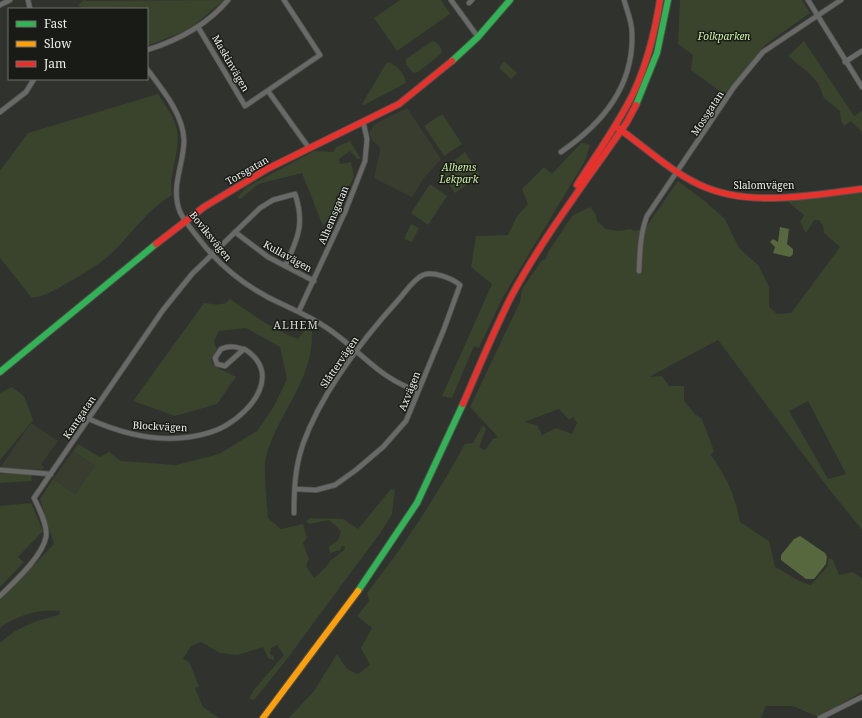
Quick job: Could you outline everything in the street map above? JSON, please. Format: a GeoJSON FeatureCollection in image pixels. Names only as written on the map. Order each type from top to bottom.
{"type":"FeatureCollection","features":[{"type":"Feature","properties":{"kind":"main road","name":"Torsgatan"},"geometry":{"type":"LineString","coordinates":[[0,372],[130,264],[204,207],[267,169],[399,104],[445,68],[478,37],[510,0]]}},
{"type":"Feature","properties":{"kind":"main road"},"geometry":{"type":"LineString","coordinates":[[258,718],[369,570],[402,522],[438,451],[482,347],[504,302],[630,98],[645,65],[660,0]]}},
{"type":"Feature","properties":{"kind":"main road"},"geometry":{"type":"LineString","coordinates":[[263,718],[374,569],[406,522],[442,454],[493,334],[513,294],[550,234],[637,105],[652,71],[663,32],[668,0]]}},
{"type":"Feature","properties":{"kind":"main road","name":"Slalomvägen"},"geometry":{"type":"LineString","coordinates":[[614,126],[701,186],[729,196],[795,195],[862,189]]}},
{"type":"Feature","properties":{"kind":"street"},"geometry":{"type":"LineString","coordinates":[[0,5],[10,0]]}},
{"type":"Feature","properties":{"kind":"street"},"geometry":{"type":"LineString","coordinates":[[148,50],[190,33],[228,0]]}},
{"type":"Feature","properties":{"kind":"street","name":"Maskinvägen"},"geometry":{"type":"LineString","coordinates":[[198,27],[245,106],[320,55],[284,0]]}},
{"type":"Feature","properties":{"kind":"street"},"geometry":{"type":"LineString","coordinates":[[451,0],[478,37]]}},
{"type":"Feature","properties":{"kind":"street"},"geometry":{"type":"LineString","coordinates":[[561,152],[592,128],[618,96],[626,79],[631,60],[632,31],[624,0]]}},
{"type":"Feature","properties":{"kind":"street"},"geometry":{"type":"LineString","coordinates":[[808,0],[845,62],[862,87]]}},
{"type":"Feature","properties":{"kind":"street","name":"Mossgatan"},"geometry":{"type":"LineString","coordinates":[[639,271],[643,226],[655,203],[734,87],[763,52],[841,0]]}},
{"type":"Feature","properties":{"kind":"street"},"geometry":{"type":"LineString","coordinates":[[845,62],[862,51]]}},
{"type":"Feature","properties":{"kind":"street","name":"Boviksvägen"},"geometry":{"type":"LineString","coordinates":[[148,70],[174,108],[183,127],[184,141],[176,196],[181,213],[212,254],[231,274],[252,288],[284,306],[299,311],[328,328],[356,351],[370,365],[389,378],[418,391]]}},
{"type":"Feature","properties":{"kind":"street"},"geometry":{"type":"LineString","coordinates":[[0,112],[26,92],[33,80]]}},
{"type":"Feature","properties":{"kind":"street"},"geometry":{"type":"LineString","coordinates":[[268,91],[309,148]]}},
{"type":"Feature","properties":{"kind":"street","name":"Alhemsgatan"},"geometry":{"type":"LineString","coordinates":[[299,311],[345,212],[365,161],[367,139],[363,122]]}},
{"type":"Feature","properties":{"kind":"street","name":"Kantgatan"},"geometry":{"type":"LineString","coordinates":[[0,596],[39,552],[46,536],[44,522],[34,498],[163,310],[212,254],[265,204],[295,194],[300,207],[300,231],[285,266]]}},
{"type":"Feature","properties":{"kind":"street","name":"Kullavägen"},"geometry":{"type":"LineString","coordinates":[[235,232],[268,257],[314,281]]}},
{"type":"Feature","properties":{"kind":"street","name":"Slåttervägen"},"geometry":{"type":"LineString","coordinates":[[294,513],[296,466],[303,443],[333,385],[356,351],[393,306],[422,275],[430,273],[438,275],[460,285]]}},
{"type":"Feature","properties":{"kind":"street","name":"Axvägen"},"geometry":{"type":"LineString","coordinates":[[295,489],[326,488],[335,486],[383,447],[406,421],[444,329],[460,285]]}},
{"type":"Feature","properties":{"kind":"street"},"geometry":{"type":"LineString","coordinates":[[234,346],[244,349],[225,366],[217,364],[215,358],[221,349],[234,346]]}},
{"type":"Feature","properties":{"kind":"street","name":"Blockvägen"},"geometry":{"type":"LineString","coordinates":[[89,418],[123,433],[144,436],[189,437],[223,427],[239,416],[248,407],[257,395],[263,378],[263,370],[260,361],[244,349]]}},
{"type":"Feature","properties":{"kind":"street"},"geometry":{"type":"LineString","coordinates":[[0,470],[50,474]]}},
{"type":"Feature","properties":{"kind":"street"},"geometry":{"type":"LineString","coordinates":[[820,718],[862,697]]}},
{"type":"Feature","properties":{"kind":"shaded area"},"geometry":{"type":"Polygon","coordinates":[[[407,108],[441,159],[424,178],[412,197],[374,178],[380,151],[379,146],[373,141],[369,133],[374,125],[407,108]]]}},
{"type":"Feature","properties":{"kind":"shaded area"},"geometry":{"type":"Polygon","coordinates":[[[780,227],[789,229],[787,244],[793,249],[793,254],[790,257],[773,253],[775,247],[770,242],[773,239],[778,242],[780,227]]]}},
{"type":"Feature","properties":{"kind":"shaded area"},"geometry":{"type":"Polygon","coordinates":[[[31,423],[58,441],[41,464],[44,467],[41,471],[38,468],[36,472],[0,468],[31,423]]]}},
{"type":"Feature","properties":{"kind":"shaded area"},"geometry":{"type":"Polygon","coordinates":[[[73,451],[95,466],[75,494],[53,479],[73,451]]]}},
{"type":"Feature","properties":{"kind":"shaded area"},"geometry":{"type":"Polygon","coordinates":[[[800,536],[825,553],[827,557],[826,564],[814,579],[806,579],[781,560],[781,555],[794,539],[800,536]]]}},
{"type":"Feature","properties":{"kind":"green space"},"geometry":{"type":"Polygon","coordinates":[[[84,0],[224,0],[188,30],[148,46],[148,8],[82,8],[78,5],[84,0]]]}},
{"type":"Feature","properties":{"kind":"green space"},"geometry":{"type":"Polygon","coordinates":[[[400,0],[441,0],[450,14],[397,51],[374,18],[400,0]]]}},
{"type":"Feature","properties":{"kind":"green space","name":"Folkparken"},"geometry":{"type":"Polygon","coordinates":[[[680,0],[802,0],[810,13],[765,45],[725,95],[691,70],[693,55],[678,44],[680,0]]]}},
{"type":"Feature","properties":{"kind":"green space"},"geometry":{"type":"Polygon","coordinates":[[[432,41],[440,46],[441,54],[418,72],[413,73],[406,64],[406,59],[432,41]]]}},
{"type":"Feature","properties":{"kind":"green space"},"geometry":{"type":"Polygon","coordinates":[[[804,41],[854,116],[862,111],[862,132],[851,121],[844,126],[841,121],[840,111],[824,98],[818,83],[809,73],[788,56],[804,41]]]}},
{"type":"Feature","properties":{"kind":"green space"},"geometry":{"type":"Polygon","coordinates":[[[504,61],[517,73],[511,79],[499,68],[504,61]]]}},
{"type":"Feature","properties":{"kind":"green space"},"geometry":{"type":"Polygon","coordinates":[[[387,62],[400,70],[406,83],[364,105],[362,104],[387,62]]]}},
{"type":"Feature","properties":{"kind":"green space"},"geometry":{"type":"Polygon","coordinates":[[[158,94],[172,116],[177,130],[178,138],[171,187],[172,195],[155,207],[109,256],[55,290],[42,296],[32,298],[0,258],[0,171],[28,133],[158,94]]]}},
{"type":"Feature","properties":{"kind":"green space"},"geometry":{"type":"Polygon","coordinates":[[[442,114],[462,144],[444,156],[424,126],[442,114]]]}},
{"type":"Feature","properties":{"kind":"green space"},"geometry":{"type":"Polygon","coordinates":[[[350,141],[361,159],[357,159],[350,151],[339,159],[340,164],[351,162],[354,177],[340,204],[323,226],[302,173],[258,184],[241,199],[237,197],[247,187],[314,151],[333,152],[336,147],[350,141]]]}},
{"type":"Feature","properties":{"kind":"green space"},"geometry":{"type":"Polygon","coordinates":[[[581,143],[590,145],[585,161],[503,297],[479,348],[474,346],[452,398],[442,396],[492,284],[471,267],[476,236],[508,235],[517,216],[528,204],[522,189],[544,167],[552,174],[581,143]]]}},
{"type":"Feature","properties":{"kind":"green space","name":"Alhems Lekpark"},"geometry":{"type":"Polygon","coordinates":[[[465,152],[480,175],[455,193],[440,171],[465,152]]]}},
{"type":"Feature","properties":{"kind":"green space"},"geometry":{"type":"Polygon","coordinates":[[[678,181],[706,202],[725,219],[739,248],[759,266],[769,287],[769,307],[777,314],[791,313],[840,247],[824,233],[823,226],[819,220],[814,220],[806,233],[800,222],[804,215],[781,196],[862,189],[862,530],[829,489],[718,340],[649,377],[662,376],[669,386],[684,386],[684,401],[695,414],[702,419],[714,451],[711,455],[730,487],[740,522],[769,541],[775,567],[797,580],[811,585],[827,567],[829,558],[833,560],[839,575],[853,572],[862,578],[862,692],[818,717],[793,706],[766,706],[761,718],[289,718],[314,691],[337,654],[347,669],[358,674],[370,665],[361,648],[372,628],[357,616],[369,601],[367,593],[419,521],[465,444],[473,443],[483,425],[486,429],[479,447],[485,450],[493,439],[498,437],[470,407],[520,302],[522,289],[542,260],[545,260],[548,252],[572,216],[590,207],[596,214],[597,221],[606,229],[618,231],[630,229],[636,231],[646,227],[678,181]],[[808,401],[789,411],[828,479],[846,474],[808,401]],[[559,409],[524,422],[537,425],[542,435],[556,428],[572,434],[577,423],[573,417],[569,420],[559,409]]]}},
{"type":"Feature","properties":{"kind":"green space"},"geometry":{"type":"Polygon","coordinates":[[[430,184],[447,196],[428,225],[411,213],[430,184]]]}},
{"type":"Feature","properties":{"kind":"green space"},"geometry":{"type":"Polygon","coordinates":[[[411,224],[419,228],[412,242],[404,239],[411,224]]]}},
{"type":"Feature","properties":{"kind":"green space"},"geometry":{"type":"Polygon","coordinates":[[[230,299],[271,326],[298,339],[307,327],[312,331],[311,349],[307,365],[266,457],[265,477],[268,518],[281,529],[303,524],[307,538],[303,543],[309,559],[306,566],[314,578],[330,561],[344,550],[345,546],[342,546],[340,550],[330,553],[329,547],[338,540],[341,531],[329,520],[310,524],[306,521],[310,518],[343,519],[358,529],[391,489],[395,490],[392,514],[381,532],[284,663],[254,700],[249,699],[253,691],[284,655],[277,645],[271,648],[270,654],[274,656],[274,660],[268,658],[263,647],[237,655],[220,653],[201,642],[191,646],[183,659],[189,662],[199,686],[195,688],[203,707],[219,718],[0,718],[0,643],[20,628],[43,619],[59,615],[60,611],[44,611],[28,614],[7,623],[0,628],[0,600],[54,544],[40,499],[53,479],[75,494],[95,466],[73,451],[78,444],[100,457],[109,452],[121,461],[176,465],[219,454],[257,431],[274,406],[287,379],[280,347],[246,328],[219,331],[214,342],[217,349],[211,359],[213,365],[236,377],[217,404],[175,416],[133,401],[204,303],[221,304],[230,299]]]}},
{"type":"Feature","properties":{"kind":"green space"},"geometry":{"type":"Polygon","coordinates":[[[12,387],[24,396],[33,420],[0,460],[0,393],[12,387]]]}},
{"type":"Feature","properties":{"kind":"green space"},"geometry":{"type":"Polygon","coordinates":[[[0,474],[31,474],[32,481],[0,483],[0,474]]]}},
{"type":"Feature","properties":{"kind":"green space"},"geometry":{"type":"Polygon","coordinates":[[[31,503],[43,531],[18,557],[24,562],[0,587],[0,506],[31,503]]]}},
{"type":"Feature","properties":{"kind":"traffic: fast"},"geometry":{"type":"LineString","coordinates":[[452,61],[478,37],[510,0]]}},
{"type":"Feature","properties":{"kind":"traffic: fast"},"geometry":{"type":"LineString","coordinates":[[636,105],[657,53],[668,0]]}},
{"type":"Feature","properties":{"kind":"traffic: fast"},"geometry":{"type":"LineString","coordinates":[[0,372],[156,244]]}},
{"type":"Feature","properties":{"kind":"traffic: fast"},"geometry":{"type":"LineString","coordinates":[[358,591],[417,503],[463,404]]}},
{"type":"Feature","properties":{"kind":"traffic: slow"},"geometry":{"type":"LineString","coordinates":[[263,718],[358,591]]}},
{"type":"Feature","properties":{"kind":"traffic: jam"},"geometry":{"type":"LineString","coordinates":[[577,185],[613,129],[633,94],[650,48],[660,0]]}},
{"type":"Feature","properties":{"kind":"traffic: jam"},"geometry":{"type":"LineString","coordinates":[[156,244],[204,207],[267,169],[399,104],[452,61]]}},
{"type":"Feature","properties":{"kind":"traffic: jam"},"geometry":{"type":"LineString","coordinates":[[463,404],[499,322],[525,272],[538,250],[627,122],[636,105]]}},
{"type":"Feature","properties":{"kind":"traffic: jam"},"geometry":{"type":"LineString","coordinates":[[618,128],[678,173],[700,185],[719,192],[739,196],[780,198],[862,189]]}},
{"type":"Feature","properties":{"kind":"district","name":"ALHEM"},"geometry":{"type":"Point","coordinates":[296,324]}}]}
